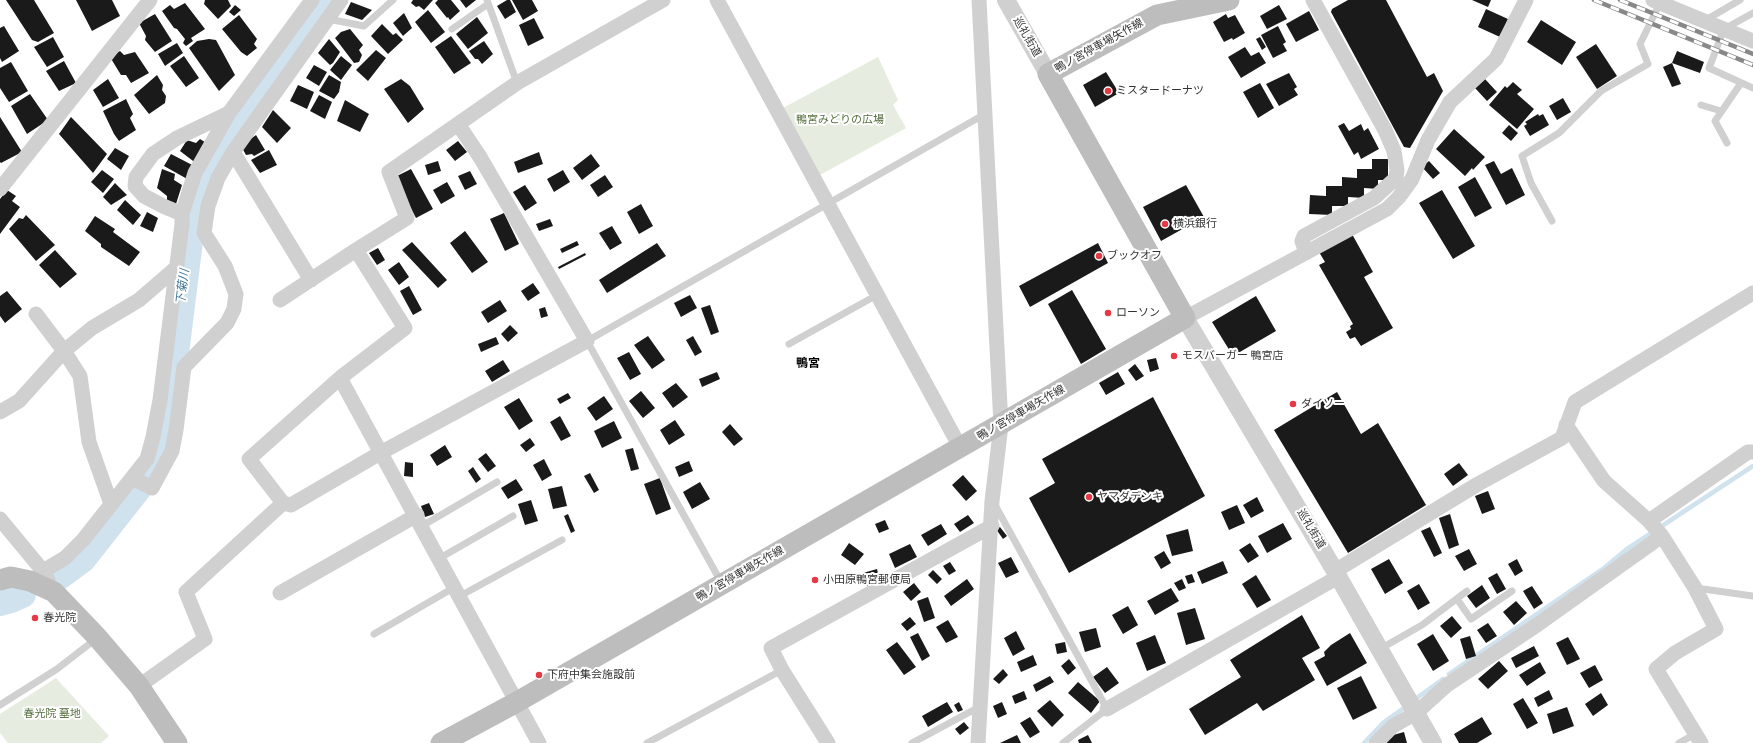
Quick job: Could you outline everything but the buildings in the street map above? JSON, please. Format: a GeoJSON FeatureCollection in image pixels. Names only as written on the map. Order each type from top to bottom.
{"type":"FeatureCollection","features":[{"type":"Feature","properties":{"kind":"main road","name":"鴨ノ宮停車場矢作線"},"geometry":{"type":"LineString","coordinates":[[441,743],[518,702],[1185,318],[1048,74],[1157,15],[1228,0]]}},
{"type":"Feature","properties":{"kind":"main road"},"geometry":{"type":"LineString","coordinates":[[0,580],[11,577],[30,581],[54,592],[98,637],[139,686],[177,743]]}},
{"type":"Feature","properties":{"kind":"street"},"geometry":{"type":"LineString","coordinates":[[0,189],[150,0]]}},
{"type":"Feature","properties":{"kind":"street"},"geometry":{"type":"LineString","coordinates":[[43,571],[65,558],[79,544],[147,459],[160,400],[182,214],[195,174],[229,113],[312,0]]}},
{"type":"Feature","properties":{"kind":"street"},"geometry":{"type":"LineString","coordinates":[[132,478],[152,488],[172,451],[184,367],[227,323],[234,309],[236,294],[228,273],[204,232],[208,206],[218,178],[233,152],[341,0]]}},
{"type":"Feature","properties":{"kind":"street"},"geometry":{"type":"LineString","coordinates":[[280,300],[407,218],[389,172],[517,83],[663,0]]}},
{"type":"Feature","properties":{"kind":"street"},"geometry":{"type":"LineString","coordinates":[[717,0],[960,447]]}},
{"type":"Feature","properties":{"kind":"street"},"geometry":{"type":"LineString","coordinates":[[978,743],[992,526],[992,501],[1001,425],[979,0]]}},
{"type":"Feature","properties":{"kind":"street","name":"巡礼街道"},"geometry":{"type":"LineString","coordinates":[[1006,0],[1048,74]]}},
{"type":"Feature","properties":{"kind":"street"},"geometry":{"type":"LineString","coordinates":[[1157,15],[1174,0]]}},
{"type":"Feature","properties":{"kind":"street"},"geometry":{"type":"LineString","coordinates":[[1306,253],[1302,241],[1304,236],[1374,198],[1396,178],[1397,170],[1394,151],[1385,130],[1313,0]]}},
{"type":"Feature","properties":{"kind":"street"},"geometry":{"type":"LineString","coordinates":[[1185,318],[1382,212],[1399,197],[1412,179],[1428,140],[1450,102],[1496,59],[1526,0]]}},
{"type":"Feature","properties":{"kind":"street"},"geometry":{"type":"LineString","coordinates":[[1656,2],[1753,42]]}},
{"type":"Feature","properties":{"kind":"street"},"geometry":{"type":"LineString","coordinates":[[182,214],[144,196],[135,186],[136,177],[153,154],[177,138],[229,113]]}},
{"type":"Feature","properties":{"kind":"street"},"geometry":{"type":"LineString","coordinates":[[356,250],[405,328],[340,378],[249,459],[283,503],[291,505],[382,452],[587,340],[480,157],[458,124]]}},
{"type":"Feature","properties":{"kind":"street"},"geometry":{"type":"LineString","coordinates":[[233,152],[311,280]]}},
{"type":"Feature","properties":{"kind":"street"},"geometry":{"type":"LineString","coordinates":[[0,412],[19,401],[64,351],[92,328],[139,300],[176,268]]}},
{"type":"Feature","properties":{"kind":"street"},"geometry":{"type":"LineString","coordinates":[[1107,709],[1337,574],[1478,484],[1562,438],[1575,402],[1753,293]]}},
{"type":"Feature","properties":{"kind":"street"},"geometry":{"type":"LineString","coordinates":[[36,314],[64,351],[80,376],[88,442],[111,504]]}},
{"type":"Feature","properties":{"kind":"street","name":"巡礼街道"},"geometry":{"type":"LineString","coordinates":[[1185,318],[1337,574],[1433,743]]}},
{"type":"Feature","properties":{"kind":"street"},"geometry":{"type":"LineString","coordinates":[[340,378],[440,558],[539,743]]}},
{"type":"Feature","properties":{"kind":"street"},"geometry":{"type":"LineString","coordinates":[[1566,425],[1604,481],[1649,521],[1662,536],[1695,588],[1716,629],[1675,653],[1656,669],[1698,738]]}},
{"type":"Feature","properties":{"kind":"street"},"geometry":{"type":"LineString","coordinates":[[1649,521],[1748,452],[1753,452]]}},
{"type":"Feature","properties":{"kind":"street"},"geometry":{"type":"LineString","coordinates":[[139,686],[204,639],[186,592],[283,503]]}},
{"type":"Feature","properties":{"kind":"street"},"geometry":{"type":"LineString","coordinates":[[0,519],[43,571],[54,592]]}},
{"type":"Feature","properties":{"kind":"street"},"geometry":{"type":"LineString","coordinates":[[280,593],[419,521]]}},
{"type":"Feature","properties":{"kind":"street"},"geometry":{"type":"LineString","coordinates":[[828,743],[782,670],[771,648],[992,526]]}},
{"type":"Feature","properties":{"kind":"street"},"geometry":{"type":"LineString","coordinates":[[1376,743],[1393,726],[1416,713],[1447,685],[1537,625],[1662,536]]}},
{"type":"Feature","properties":{"kind":"lane"},"geometry":{"type":"LineString","coordinates":[[328,18],[364,26],[393,0]]}},
{"type":"Feature","properties":{"kind":"lane"},"geometry":{"type":"LineString","coordinates":[[1704,21],[1740,0]]}},
{"type":"Feature","properties":{"kind":"lane"},"geometry":{"type":"LineString","coordinates":[[452,29],[488,1],[517,83]]}},
{"type":"Feature","properties":{"kind":"lane"},"geometry":{"type":"LineString","coordinates":[[1552,221],[1531,183],[1522,156],[1559,133],[1601,91],[1648,64],[1640,44],[1656,2]]}},
{"type":"Feature","properties":{"kind":"lane"},"geometry":{"type":"LineString","coordinates":[[1753,13],[1724,30],[1709,68],[1753,88]]}},
{"type":"Feature","properties":{"kind":"lane"},"geometry":{"type":"LineString","coordinates":[[1727,143],[1715,121],[1741,83]]}},
{"type":"Feature","properties":{"kind":"lane"},"geometry":{"type":"LineString","coordinates":[[1701,105],[1722,111]]}},
{"type":"Feature","properties":{"kind":"lane"},"geometry":{"type":"LineString","coordinates":[[722,584],[587,340],[985,114]]}},
{"type":"Feature","properties":{"kind":"lane"},"geometry":{"type":"LineString","coordinates":[[789,344],[878,295]]}},
{"type":"Feature","properties":{"kind":"lane"},"geometry":{"type":"LineString","coordinates":[[419,521],[497,482]]}},
{"type":"Feature","properties":{"kind":"lane"},"geometry":{"type":"LineString","coordinates":[[992,501],[1107,709],[1063,743]]}},
{"type":"Feature","properties":{"kind":"lane"},"geometry":{"type":"LineString","coordinates":[[440,558],[513,516]]}},
{"type":"Feature","properties":{"kind":"lane"},"geometry":{"type":"LineString","coordinates":[[374,634],[562,540]]}},
{"type":"Feature","properties":{"kind":"lane"},"geometry":{"type":"LineString","coordinates":[[1695,588],[1753,596]]}},
{"type":"Feature","properties":{"kind":"lane"},"geometry":{"type":"LineString","coordinates":[[1745,594],[1753,590]]}},
{"type":"Feature","properties":{"kind":"lane"},"geometry":{"type":"LineString","coordinates":[[1380,649],[1422,625],[1467,591]]}},
{"type":"Feature","properties":{"kind":"lane"},"geometry":{"type":"LineString","coordinates":[[1457,599],[1471,619],[1512,592]]}},
{"type":"Feature","properties":{"kind":"lane"},"geometry":{"type":"LineString","coordinates":[[0,705],[57,669],[98,637]]}},
{"type":"Feature","properties":{"kind":"lane"},"geometry":{"type":"LineString","coordinates":[[647,743],[782,670]]}},
{"type":"Feature","properties":{"kind":"lane"},"geometry":{"type":"LineString","coordinates":[[912,743],[981,706]]}},
{"type":"Feature","properties":{"kind":"lane"},"geometry":{"type":"LineString","coordinates":[[1679,743],[1698,738]]}},
{"type":"Feature","properties":{"kind":"green space","name":"鴨宮みどりの広場"},"geometry":{"type":"Polygon","coordinates":[[[878,57],[898,100],[893,105],[906,128],[820,175],[783,108],[878,57]]]}},
{"type":"Feature","properties":{"kind":"green space","name":"春光院 墓地"},"geometry":{"type":"Polygon","coordinates":[[[56,678],[109,736],[101,743],[8,743],[0,733],[0,714],[56,678]]]}},
{"type":"Feature","properties":{"kind":"waterway","name":"下菊川"},"geometry":{"type":"LineString","coordinates":[[59,576],[82,559],[152,470],[164,441],[192,217],[205,175],[219,150],[327,0]]}},
{"type":"Feature","properties":{"kind":"waterway"},"geometry":{"type":"LineString","coordinates":[[1449,674],[1604,568],[1627,549],[1753,466]]}},
{"type":"Feature","properties":{"kind":"waterway","name":"下菊川"},"geometry":{"type":"LineString","coordinates":[[0,602],[22,594]]}},
{"type":"Feature","properties":{"kind":"waterway"},"geometry":{"type":"LineString","coordinates":[[1414,700],[1443,679]]}},
{"type":"Feature","properties":{"kind":"waterway"},"geometry":{"type":"LineString","coordinates":[[1364,743],[1384,722],[1408,705]]}},
{"type":"Feature","properties":{"kind":"railway"},"geometry":{"type":"LineString","coordinates":[[1594,0],[1753,65]]}},
{"type":"Feature","properties":{"kind":"railway"},"geometry":{"type":"LineString","coordinates":[[1620,0],[1753,54]]}},
{"type":"Feature","properties":{"kind":"place","name":"ミスタードーナツ"},"geometry":{"type":"Point","coordinates":[1108,91]}},
{"type":"Feature","properties":{"kind":"place","name":"横浜銀行"},"geometry":{"type":"Point","coordinates":[1165,224]}},
{"type":"Feature","properties":{"kind":"place","name":"ブックオフ"},"geometry":{"type":"Point","coordinates":[1099,256]}},
{"type":"Feature","properties":{"kind":"place","name":"ローソン"},"geometry":{"type":"Point","coordinates":[1108,313]}},
{"type":"Feature","properties":{"kind":"place","name":"モスバーガー 鴨宮店"},"geometry":{"type":"Point","coordinates":[1174,356]}},
{"type":"Feature","properties":{"kind":"place","name":"ダイソー"},"geometry":{"type":"Point","coordinates":[1293,404]}},
{"type":"Feature","properties":{"kind":"place","name":"ヤマダデンキ"},"geometry":{"type":"Point","coordinates":[1089,497]}},
{"type":"Feature","properties":{"kind":"place","name":"小田原鴨宮郵便局"},"geometry":{"type":"Point","coordinates":[815,580]}},
{"type":"Feature","properties":{"kind":"place","name":"春光院"},"geometry":{"type":"Point","coordinates":[35,618]}},
{"type":"Feature","properties":{"kind":"place","name":"下府中集会施設前"},"geometry":{"type":"Point","coordinates":[539,675]}},
{"type":"Feature","properties":{"kind":"district","name":"鴨宮"},"geometry":{"type":"Point","coordinates":[808,364]}}]}
